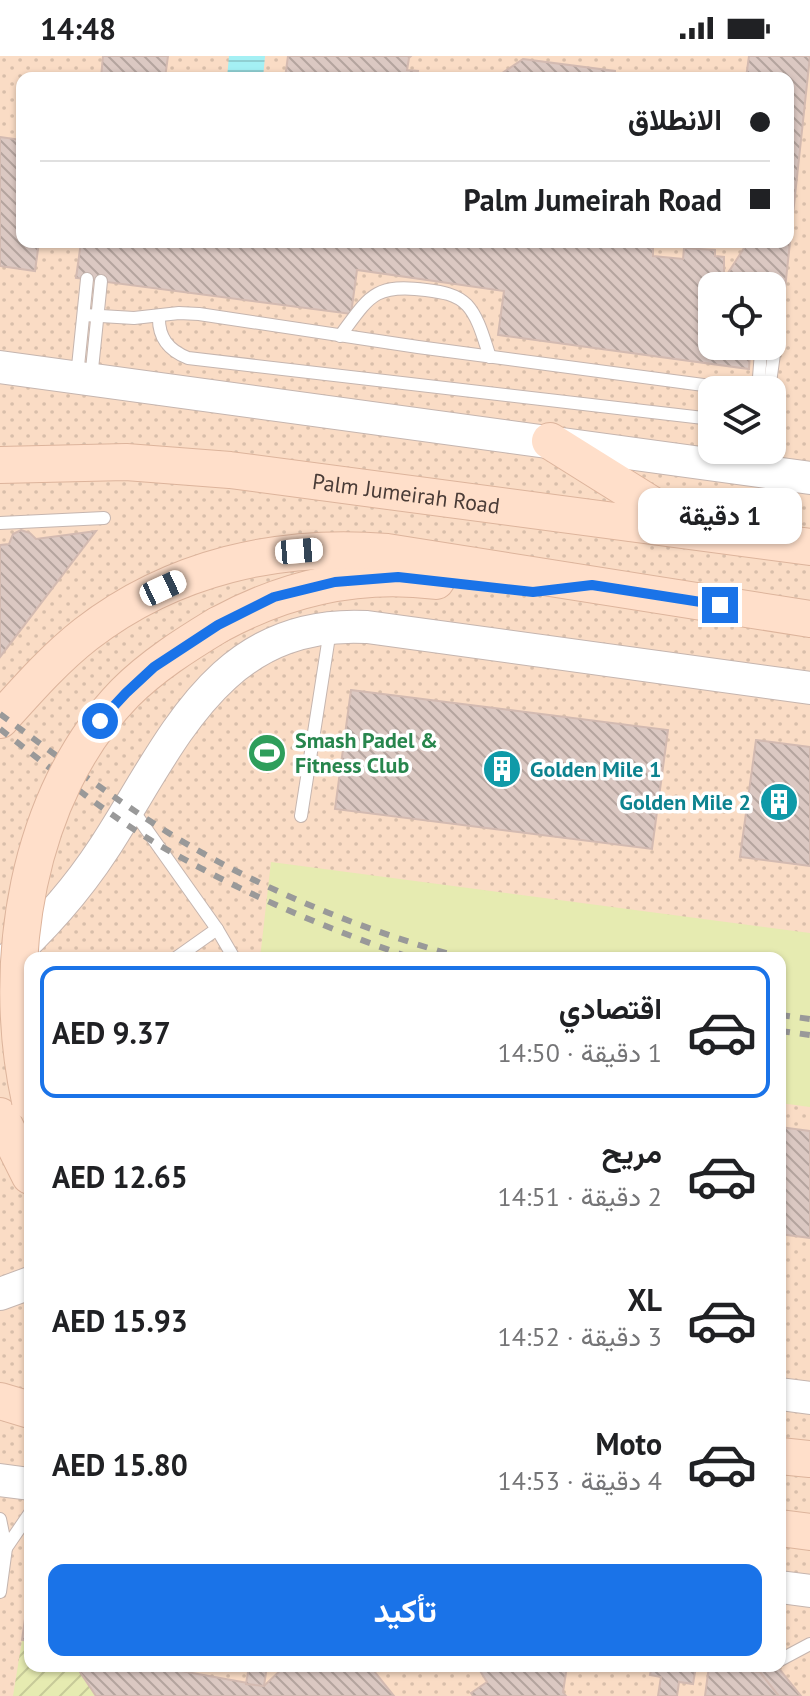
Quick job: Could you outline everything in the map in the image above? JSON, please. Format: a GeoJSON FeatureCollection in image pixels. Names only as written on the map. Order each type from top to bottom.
{"type":"FeatureCollection","features":[{"type":"Feature","properties":{"kind":"main road"},"geometry":{"type":"LineString","coordinates":[[550,441],[697,533]]}},
{"type":"Feature","properties":{"kind":"main road","name":"Palm Jumeirah Road"},"geometry":{"type":"LineString","coordinates":[[0,465],[74,461],[178,465],[810,547]]}},
{"type":"Feature","properties":{"kind":"main road"},"geometry":{"type":"LineString","coordinates":[[0,720],[59,657],[116,614],[178,581],[246,559],[316,549],[363,550],[810,619]]}},
{"type":"Feature","properties":{"kind":"main road"},"geometry":{"type":"LineString","coordinates":[[24,1076],[13,1015],[12,975],[21,896],[44,821],[78,753],[126,693],[154,667],[218,625],[274,597],[335,582],[398,577],[533,592],[592,585]]}},
{"type":"Feature","properties":{"kind":"main road"},"geometry":{"type":"LineString","coordinates":[[0,1116],[24,1164]]}},
{"type":"Feature","properties":{"kind":"main road"},"geometry":{"type":"LineString","coordinates":[[0,1401],[24,1408]]}},
{"type":"Feature","properties":{"kind":"main road"},"geometry":{"type":"LineString","coordinates":[[786,1457],[810,1459]]}},
{"type":"Feature","properties":{"kind":"main road"},"geometry":{"type":"LineString","coordinates":[[786,1529],[810,1532]]}},
{"type":"Feature","properties":{"kind":"street"},"geometry":{"type":"LineString","coordinates":[[0,367],[550,441],[765,466],[810,478]]}},
{"type":"Feature","properties":{"kind":"street"},"geometry":{"type":"LineString","coordinates":[[0,967],[72,890],[102,851],[194,707],[215,682],[240,661],[268,644],[298,633],[330,627],[367,627],[810,688]]}},
{"type":"Feature","properties":{"kind":"street"},"geometry":{"type":"LineString","coordinates":[[786,1395],[810,1398]]}},
{"type":"Feature","properties":{"kind":"street"},"geometry":{"type":"LineString","coordinates":[[0,1480],[24,1483]]}},
{"type":"Feature","properties":{"kind":"street"},"geometry":{"type":"LineString","coordinates":[[786,1588],[810,1591]]}},
{"type":"Feature","properties":{"kind":"lane"},"geometry":{"type":"LineString","coordinates":[[87,279],[91,315]]}},
{"type":"Feature","properties":{"kind":"lane"},"geometry":{"type":"LineString","coordinates":[[84,378],[91,315],[101,281]]}},
{"type":"Feature","properties":{"kind":"lane"},"geometry":{"type":"LineString","coordinates":[[340,336],[363,306],[382,291],[394,287],[448,293],[467,305],[473,314],[490,357]]}},
{"type":"Feature","properties":{"kind":"lane"},"geometry":{"type":"LineString","coordinates":[[91,315],[134,318],[189,312],[340,336],[698,384]]}},
{"type":"Feature","properties":{"kind":"lane"},"geometry":{"type":"LineString","coordinates":[[159,316],[165,343],[171,350],[188,358],[698,417]]}},
{"type":"Feature","properties":{"kind":"lane"},"geometry":{"type":"LineString","coordinates":[[762,376],[768,353],[769,376]]}},
{"type":"Feature","properties":{"kind":"lane"},"geometry":{"type":"LineString","coordinates":[[0,523],[104,518]]}},
{"type":"Feature","properties":{"kind":"lane"},"geometry":{"type":"LineString","coordinates":[[301,816],[330,627]]}},
{"type":"Feature","properties":{"kind":"lane"},"geometry":{"type":"LineString","coordinates":[[130,807],[230,952]]}},
{"type":"Feature","properties":{"kind":"lane"},"geometry":{"type":"LineString","coordinates":[[184,952],[217,929]]}},
{"type":"Feature","properties":{"kind":"lane"},"geometry":{"type":"LineString","coordinates":[[0,1519],[6,1548],[0,1592]]}},
{"type":"Feature","properties":{"kind":"lane"},"geometry":{"type":"LineString","coordinates":[[6,1548],[24,1522]]}},
{"type":"Feature","properties":{"kind":"lane"},"geometry":{"type":"LineString","coordinates":[[786,1657],[810,1644]]}},
{"type":"Feature","properties":{"kind":"sand"},"geometry":{"type":"Polygon","coordinates":[[[0,56],[810,56],[810,1696],[0,1696],[0,56]]]}},
{"type":"Feature","properties":{"kind":"green space"},"geometry":{"type":"Polygon","coordinates":[[[271,862],[810,933],[810,1107],[786,1104],[786,952],[261,952],[271,862]]]}},
{"type":"Feature","properties":{"kind":"green space"},"geometry":{"type":"Polygon","coordinates":[[[22,1640],[24,1672],[80,1672],[96,1696],[13,1696],[22,1640]]]}},
{"type":"Feature","properties":{"kind":"water"},"geometry":{"type":"Polygon","coordinates":[[[229,56],[265,56],[264,72],[228,72],[229,56]]]}},
{"type":"Feature","properties":{"kind":"building"},"geometry":{"type":"Polygon","coordinates":[[[103,56],[168,56],[166,72],[102,72],[103,56]]]}},
{"type":"Feature","properties":{"kind":"building"},"geometry":{"type":"Polygon","coordinates":[[[288,56],[411,56],[407,70],[418,71],[418,72],[286,72],[288,56]]]}},
{"type":"Feature","properties":{"kind":"building"},"geometry":{"type":"Polygon","coordinates":[[[749,56],[810,56],[794,205],[794,72],[747,72],[749,56]]]}},
{"type":"Feature","properties":{"kind":"building"},"geometry":{"type":"Polygon","coordinates":[[[523,59],[615,71],[615,72],[504,72],[523,59]]]}},
{"type":"Feature","properties":{"kind":"building"},"geometry":{"type":"Polygon","coordinates":[[[0,137],[16,139],[16,248],[38,248],[35,271],[0,266],[0,137]]]}},
{"type":"Feature","properties":{"kind":"building"},"geometry":{"type":"Polygon","coordinates":[[[80,248],[653,248],[653,256],[683,259],[684,248],[715,250],[715,256],[724,257],[724,272],[698,272],[698,360],[750,360],[749,369],[498,335],[504,291],[357,270],[351,314],[76,278],[80,248]]]}},
{"type":"Feature","properties":{"kind":"building"},"geometry":{"type":"Polygon","coordinates":[[[744,248],[789,248],[786,280],[786,272],[729,272],[744,248]]]}},
{"type":"Feature","properties":{"kind":"building"},"geometry":{"type":"Polygon","coordinates":[[[21,530],[36,539],[96,531],[0,657],[0,545],[9,544],[13,534],[21,530]]]}},
{"type":"Feature","properties":{"kind":"building","name":"Golden Mile 1"},"geometry":{"type":"Polygon","coordinates":[[[351,690],[668,730],[652,849],[335,809],[351,690]]]}},
{"type":"Feature","properties":{"kind":"building","name":"Golden Mile 2"},"geometry":{"type":"Polygon","coordinates":[[[756,740],[810,747],[810,866],[740,857],[756,740]]]}},
{"type":"Feature","properties":{"kind":"building"},"geometry":{"type":"Polygon","coordinates":[[[786,1128],[810,1131],[810,1238],[786,1235],[786,1128]]]}},
{"type":"Feature","properties":{"kind":"building"},"geometry":{"type":"Polygon","coordinates":[[[80,1672],[187,1672],[264,1686],[279,1672],[375,1672],[394,1696],[96,1696],[80,1672]]]}},
{"type":"Feature","properties":{"kind":"building"},"geometry":{"type":"Polygon","coordinates":[[[248,1672],[266,1672],[264,1686],[246,1684],[248,1672]]]}},
{"type":"Feature","properties":{"kind":"building"},"geometry":{"type":"Polygon","coordinates":[[[481,1672],[566,1672],[563,1692],[566,1696],[473,1696],[471,1693],[487,1682],[481,1672]]]}},
{"type":"Feature","properties":{"kind":"building"},"geometry":{"type":"Polygon","coordinates":[[[651,1672],[695,1672],[693,1684],[679,1682],[677,1696],[658,1696],[661,1677],[650,1675],[651,1672]]]}},
{"type":"Feature","properties":{"kind":"building"},"geometry":{"type":"Polygon","coordinates":[[[708,1672],[760,1672],[779,1696],[705,1696],[708,1672]]]}},
{"type":"Feature","properties":{"kind":"building"},"geometry":{"type":"Polygon","coordinates":[[[760,1672],[782,1672],[801,1696],[779,1696],[760,1672]]]}},
{"type":"Feature","properties":{"kind":"railway"},"geometry":{"type":"LineString","coordinates":[[0,714],[130,808],[209,857],[279,892],[351,922],[443,952]]}},
{"type":"Feature","properties":{"kind":"railway"},"geometry":{"type":"LineString","coordinates":[[0,729],[106,810],[173,853],[290,911],[395,952]]}},
{"type":"Feature","properties":{"kind":"railway"},"geometry":{"type":"LineString","coordinates":[[786,1016],[810,1019]]}},
{"type":"Feature","properties":{"kind":"railway"},"geometry":{"type":"LineString","coordinates":[[786,1032],[810,1035]]}},
{"type":"Feature","properties":{"kind":"place","name":"Smash Padel & Fitness Club"},"geometry":{"type":"Point","coordinates":[267,753]}},
{"type":"Feature","properties":{"kind":"place","name":"Golden Mile 1"},"geometry":{"type":"Point","coordinates":[502,769]}},
{"type":"Feature","properties":{"kind":"place","name":"Golden Mile 2"},"geometry":{"type":"Point","coordinates":[779,802]}},
{"type":"Feature","properties":{"kind":"route"},"geometry":{"type":"LineString","coordinates":[[100,721],[154,667],[185,644],[274,597],[335,582],[398,577],[533,592],[592,585],[720,605]]}}]}
